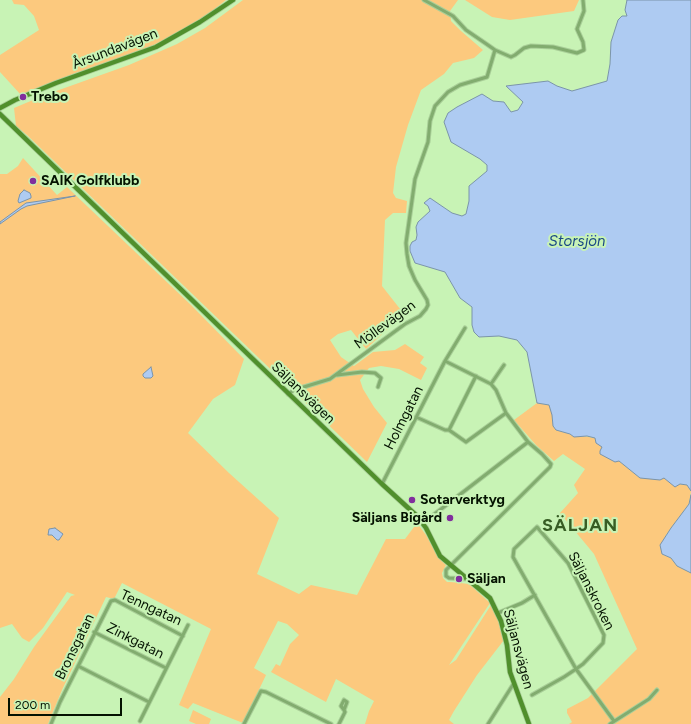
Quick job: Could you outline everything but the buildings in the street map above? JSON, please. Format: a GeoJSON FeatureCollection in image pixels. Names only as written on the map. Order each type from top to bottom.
{"type":"FeatureCollection","features":[{"type":"Feature","properties":{"kind":"street","name":"Årsundavägen"},"geometry":{"type":"LineString","coordinates":[[0,108],[56,82],[156,47],[200,22],[233,0]]}},
{"type":"Feature","properties":{"kind":"street"},"geometry":{"type":"LineString","coordinates":[[424,0],[453,16],[469,33],[494,50],[511,57],[524,48],[531,46],[553,47],[580,52],[584,50],[584,45],[577,29],[584,11],[583,0]]}},
{"type":"Feature","properties":{"kind":"street","name":"Möllevägen"},"geometry":{"type":"LineString","coordinates":[[288,394],[294,390],[326,381],[337,375],[405,324],[420,316],[427,307],[427,300],[409,266],[406,243],[415,179],[428,142],[432,113],[439,101],[448,92],[456,87],[488,77],[494,50]]}},
{"type":"Feature","properties":{"kind":"street","name":"Säljansvägen"},"geometry":{"type":"LineString","coordinates":[[0,114],[423,523],[440,556],[490,598],[498,613],[503,629],[507,645],[510,672],[529,724]]}},
{"type":"Feature","properties":{"kind":"street","name":"Holmgatan"},"geometry":{"type":"LineString","coordinates":[[382,484],[445,361],[465,328]]}},
{"type":"Feature","properties":{"kind":"street"},"geometry":{"type":"LineString","coordinates":[[445,361],[490,384],[496,392],[506,413],[528,442],[549,460],[551,464],[550,467],[446,570],[447,577],[453,579],[468,579]]}},
{"type":"Feature","properties":{"kind":"street"},"geometry":{"type":"LineString","coordinates":[[490,384],[504,365]]}},
{"type":"Feature","properties":{"kind":"street"},"geometry":{"type":"LineString","coordinates":[[337,375],[362,372],[375,373],[381,378],[378,387]]}},
{"type":"Feature","properties":{"kind":"street"},"geometry":{"type":"LineString","coordinates":[[449,430],[476,376]]}},
{"type":"Feature","properties":{"kind":"street"},"geometry":{"type":"LineString","coordinates":[[416,417],[445,430],[449,430],[466,442],[506,413]]}},
{"type":"Feature","properties":{"kind":"street"},"geometry":{"type":"LineString","coordinates":[[423,523],[528,442]]}},
{"type":"Feature","properties":{"kind":"street","name":"Säljanskroken"},"geometry":{"type":"LineString","coordinates":[[532,695],[584,664],[603,643],[604,636],[568,563],[537,527],[514,549],[513,557],[535,595]]}},
{"type":"Feature","properties":{"kind":"street"},"geometry":{"type":"LineString","coordinates":[[498,613],[522,604],[535,595],[576,669],[614,721]]}},
{"type":"Feature","properties":{"kind":"street","name":"Tenngatan"},"geometry":{"type":"LineString","coordinates":[[109,602],[115,600],[183,636]]}},
{"type":"Feature","properties":{"kind":"street","name":"Bronsgatan"},"geometry":{"type":"LineString","coordinates":[[51,724],[109,602]]}},
{"type":"Feature","properties":{"kind":"street"},"geometry":{"type":"LineString","coordinates":[[140,721],[188,625]]}},
{"type":"Feature","properties":{"kind":"street","name":"Zinkgatan"},"geometry":{"type":"LineString","coordinates":[[94,632],[166,668]]}},
{"type":"Feature","properties":{"kind":"street"},"geometry":{"type":"LineString","coordinates":[[78,666],[150,702]]}},
{"type":"Feature","properties":{"kind":"street"},"geometry":{"type":"LineString","coordinates":[[488,724],[514,683]]}},
{"type":"Feature","properties":{"kind":"street"},"geometry":{"type":"LineString","coordinates":[[610,724],[655,694],[657,690]]}},
{"type":"Feature","properties":{"kind":"street"},"geometry":{"type":"LineString","coordinates":[[245,724],[261,691],[266,692],[331,724]]}},
{"type":"Feature","properties":{"kind":"street"},"geometry":{"type":"LineString","coordinates":[[339,724],[345,712],[344,710]]}},
{"type":"Feature","properties":{"kind":"shaded area"},"geometry":{"type":"Polygon","coordinates":[[[12,0],[226,0],[198,22],[154,45],[73,74],[21,95],[0,72],[0,55],[39,30],[34,16],[24,5],[14,4],[12,0]]]}},
{"type":"Feature","properties":{"kind":"shaded area"},"geometry":{"type":"Polygon","coordinates":[[[243,0],[458,0],[450,11],[451,21],[483,50],[474,58],[453,63],[444,74],[421,90],[408,125],[396,167],[393,193],[396,198],[407,201],[406,213],[393,213],[385,220],[382,286],[404,314],[366,349],[351,330],[338,334],[330,340],[341,357],[354,366],[373,352],[395,350],[405,344],[424,357],[420,363],[427,368],[421,380],[399,369],[381,366],[369,368],[360,380],[363,389],[374,407],[387,423],[367,462],[16,126],[14,108],[45,95],[129,65],[177,44],[205,28],[243,0]]]}},
{"type":"Feature","properties":{"kind":"shaded area"},"geometry":{"type":"Polygon","coordinates":[[[465,0],[579,0],[574,11],[510,20],[492,17],[465,0]]]}},
{"type":"Feature","properties":{"kind":"shaded area"},"geometry":{"type":"Polygon","coordinates":[[[23,158],[57,195],[67,187],[191,305],[244,359],[235,385],[213,399],[188,433],[229,473],[279,518],[257,574],[299,594],[311,585],[357,595],[386,539],[405,539],[417,523],[426,535],[437,555],[446,565],[442,573],[443,578],[447,582],[469,584],[490,603],[449,665],[456,660],[491,605],[499,619],[504,640],[477,675],[454,711],[449,720],[454,724],[365,724],[374,701],[336,679],[326,702],[271,672],[276,664],[280,666],[290,644],[299,635],[287,624],[278,621],[254,668],[266,675],[243,723],[193,703],[188,709],[179,705],[211,629],[122,583],[114,599],[106,597],[62,690],[48,724],[0,724],[0,697],[71,596],[75,595],[67,592],[43,628],[29,642],[22,638],[12,624],[0,628],[0,174],[7,174],[18,166],[23,158]]]}},
{"type":"Feature","properties":{"kind":"shaded area"},"geometry":{"type":"Polygon","coordinates":[[[537,403],[549,405],[556,430],[595,438],[602,447],[640,478],[664,478],[675,486],[680,484],[687,485],[691,491],[689,504],[666,535],[662,554],[671,558],[677,566],[691,573],[691,724],[569,724],[572,722],[567,713],[567,709],[588,698],[637,649],[594,554],[560,513],[578,493],[574,485],[585,469],[563,454],[554,461],[536,445],[514,420],[537,403]]]}},
{"type":"Feature","properties":{"kind":"shaded area"},"geometry":{"type":"Polygon","coordinates":[[[193,710],[211,719],[209,724],[196,724],[189,721],[193,710]]]}},
{"type":"Feature","properties":{"kind":"water","name":"Storsjön"},"geometry":{"type":"Polygon","coordinates":[[[627,0],[691,0],[691,491],[687,485],[680,484],[675,487],[664,478],[660,480],[640,478],[619,461],[615,462],[600,454],[602,447],[596,443],[595,438],[587,436],[574,437],[570,434],[556,430],[553,426],[549,405],[537,403],[527,352],[517,340],[499,336],[479,337],[474,332],[472,325],[472,307],[460,298],[445,272],[415,263],[410,251],[412,242],[416,240],[416,227],[418,222],[430,211],[428,206],[424,203],[430,198],[452,213],[462,216],[466,214],[469,201],[469,186],[487,171],[487,165],[480,159],[451,142],[444,122],[448,113],[482,94],[493,101],[504,102],[511,112],[518,110],[523,102],[506,86],[548,81],[572,91],[607,81],[610,64],[611,42],[618,20],[622,16],[627,16],[625,10],[627,0]]]}},
{"type":"Feature","properties":{"kind":"water"},"geometry":{"type":"Polygon","coordinates":[[[24,190],[30,193],[31,198],[19,203],[18,201],[20,194],[24,190]]]}},
{"type":"Feature","properties":{"kind":"water"},"geometry":{"type":"Polygon","coordinates":[[[75,196],[27,206],[0,224],[0,222],[26,203],[75,196]]]}},
{"type":"Feature","properties":{"kind":"water"},"geometry":{"type":"Polygon","coordinates":[[[151,367],[153,376],[151,378],[145,378],[143,374],[151,367]]]}},
{"type":"Feature","properties":{"kind":"water"},"geometry":{"type":"Polygon","coordinates":[[[691,495],[691,573],[677,566],[671,558],[662,554],[660,545],[689,504],[691,495]]]}},
{"type":"Feature","properties":{"kind":"water"},"geometry":{"type":"Polygon","coordinates":[[[55,528],[63,534],[59,540],[52,535],[48,535],[49,529],[55,528]]]}},
{"type":"Feature","properties":{"kind":"place","name":"Trebo"},"geometry":{"type":"Point","coordinates":[23,97]}},
{"type":"Feature","properties":{"kind":"place","name":"SAIK Golfklubb"},"geometry":{"type":"Point","coordinates":[33,181]}},
{"type":"Feature","properties":{"kind":"place","name":"Sotarverktyg"},"geometry":{"type":"Point","coordinates":[412,500]}},
{"type":"Feature","properties":{"kind":"place","name":"Säljans Bigård"},"geometry":{"type":"Point","coordinates":[450,518]}},
{"type":"Feature","properties":{"kind":"place","name":"Säljan"},"geometry":{"type":"Point","coordinates":[459,579]}},
{"type":"Feature","properties":{"kind":"district","name":"SÄLJAN"},"geometry":{"type":"Point","coordinates":[580,526]}}]}
